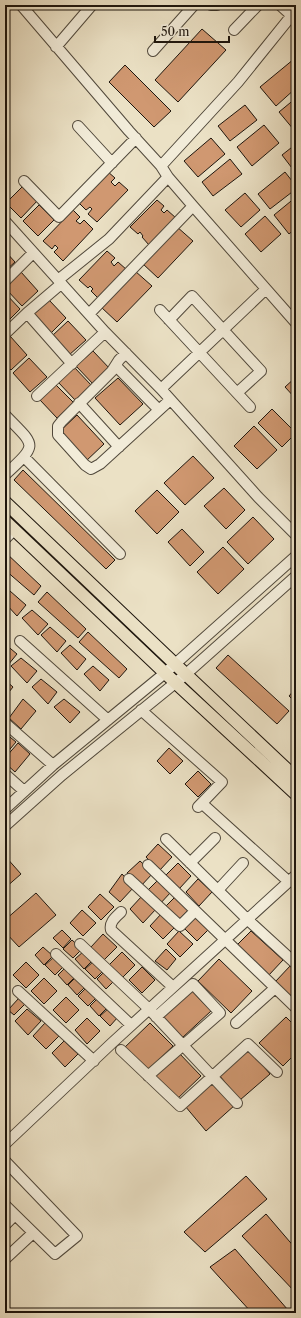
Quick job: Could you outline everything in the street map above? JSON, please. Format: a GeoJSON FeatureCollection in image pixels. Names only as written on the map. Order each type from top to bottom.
{"type":"FeatureCollection","features":[{"type":"Feature","properties":{"kind":"main road"},"geometry":{"type":"LineString","coordinates":[[5,502],[296,778]]}},
{"type":"Feature","properties":{"kind":"main road"},"geometry":{"type":"LineString","coordinates":[[5,521],[165,674],[296,794]]}},
{"type":"Feature","properties":{"kind":"street"},"geometry":{"type":"LineString","coordinates":[[21,5],[161,166],[168,177],[193,206],[296,323]]}},
{"type":"Feature","properties":{"kind":"street"},"geometry":{"type":"LineString","coordinates":[[56,47],[92,5]]}},
{"type":"Feature","properties":{"kind":"street"},"geometry":{"type":"LineString","coordinates":[[153,50],[194,5]]}},
{"type":"Feature","properties":{"kind":"street"},"geometry":{"type":"LineString","coordinates":[[211,5],[217,5]]}},
{"type":"Feature","properties":{"kind":"street"},"geometry":{"type":"LineString","coordinates":[[234,30],[258,5]]}},
{"type":"Feature","properties":{"kind":"street"},"geometry":{"type":"LineString","coordinates":[[161,166],[238,82],[293,12],[280,5]]}},
{"type":"Feature","properties":{"kind":"street"},"geometry":{"type":"LineString","coordinates":[[78,126],[112,163]]}},
{"type":"Feature","properties":{"kind":"street"},"geometry":{"type":"LineString","coordinates":[[24,181],[59,217],[136,138]]}},
{"type":"Feature","properties":{"kind":"street"},"geometry":{"type":"LineString","coordinates":[[5,334],[60,282],[109,239],[168,177]]}},
{"type":"Feature","properties":{"kind":"street"},"geometry":{"type":"LineString","coordinates":[[89,314],[193,206]]}},
{"type":"Feature","properties":{"kind":"street"},"geometry":{"type":"LineString","coordinates":[[5,222],[105,332],[161,389],[258,497],[296,535]]}},
{"type":"Feature","properties":{"kind":"street"},"geometry":{"type":"LineString","coordinates":[[5,281],[33,253]]}},
{"type":"Feature","properties":{"kind":"street"},"geometry":{"type":"LineString","coordinates":[[161,389],[266,289]]}},
{"type":"Feature","properties":{"kind":"street"},"geometry":{"type":"LineString","coordinates":[[168,320],[192,296],[261,371],[237,393]]}},
{"type":"Feature","properties":{"kind":"street"},"geometry":{"type":"LineString","coordinates":[[160,310],[250,407]]}},
{"type":"Feature","properties":{"kind":"street"},"geometry":{"type":"LineString","coordinates":[[27,313],[72,364]]}},
{"type":"Feature","properties":{"kind":"street"},"geometry":{"type":"LineString","coordinates":[[37,396],[105,332]]}},
{"type":"Feature","properties":{"kind":"street"},"geometry":{"type":"LineString","coordinates":[[126,353],[119,360],[116,366],[78,403],[58,426],[57,433],[85,465],[91,469],[95,467],[170,400]]}},
{"type":"Feature","properties":{"kind":"street"},"geometry":{"type":"LineString","coordinates":[[116,366],[159,410]]}},
{"type":"Feature","properties":{"kind":"street"},"geometry":{"type":"LineString","coordinates":[[78,403],[119,447]]}},
{"type":"Feature","properties":{"kind":"street"},"geometry":{"type":"LineString","coordinates":[[5,415],[28,439],[31,445],[29,451],[24,457],[5,474]]}},
{"type":"Feature","properties":{"kind":"street"},"geometry":{"type":"LineString","coordinates":[[24,457],[120,554]]}},
{"type":"Feature","properties":{"kind":"street"},"geometry":{"type":"LineString","coordinates":[[5,539],[14,530]]}},
{"type":"Feature","properties":{"kind":"street"},"geometry":{"type":"LineString","coordinates":[[5,809],[53,765],[165,674],[296,556]]}},
{"type":"Feature","properties":{"kind":"street"},"geometry":{"type":"LineString","coordinates":[[5,826],[62,775],[175,683],[296,576]]}},
{"type":"Feature","properties":{"kind":"street"},"geometry":{"type":"LineString","coordinates":[[20,641],[108,720]]}},
{"type":"Feature","properties":{"kind":"street"},"geometry":{"type":"LineString","coordinates":[[5,1143],[131,1025],[292,878],[202,807],[222,782],[141,710]]}},
{"type":"Feature","properties":{"kind":"street"},"geometry":{"type":"LineString","coordinates":[[5,723],[53,765]]}},
{"type":"Feature","properties":{"kind":"street"},"geometry":{"type":"LineString","coordinates":[[5,774],[24,791]]}},
{"type":"Feature","properties":{"kind":"street"},"geometry":{"type":"LineString","coordinates":[[190,863],[215,838]]}},
{"type":"Feature","properties":{"kind":"street"},"geometry":{"type":"LineString","coordinates":[[166,839],[247,919],[296,964]]}},
{"type":"Feature","properties":{"kind":"street"},"geometry":{"type":"LineString","coordinates":[[218,890],[243,863]]}},
{"type":"Feature","properties":{"kind":"street"},"geometry":{"type":"LineString","coordinates":[[148,865],[296,1008]]}},
{"type":"Feature","properties":{"kind":"street"},"geometry":{"type":"LineString","coordinates":[[129,879],[180,926],[195,911]]}},
{"type":"Feature","properties":{"kind":"street"},"geometry":{"type":"LineString","coordinates":[[121,912],[111,923],[111,930],[173,987]]}},
{"type":"Feature","properties":{"kind":"street"},"geometry":{"type":"LineString","coordinates":[[80,944],[149,1009],[237,1103]]}},
{"type":"Feature","properties":{"kind":"street"},"geometry":{"type":"LineString","coordinates":[[56,954],[131,1025]]}},
{"type":"Feature","properties":{"kind":"street"},"geometry":{"type":"LineString","coordinates":[[148,1076],[220,1013],[193,984],[156,1017]]}},
{"type":"Feature","properties":{"kind":"street"},"geometry":{"type":"LineString","coordinates":[[236,1022],[275,988]]}},
{"type":"Feature","properties":{"kind":"street"},"geometry":{"type":"LineString","coordinates":[[18,991],[94,1061]]}},
{"type":"Feature","properties":{"kind":"street"},"geometry":{"type":"LineString","coordinates":[[121,1050],[180,1106],[248,1044],[277,1072]]}},
{"type":"Feature","properties":{"kind":"street"},"geometry":{"type":"LineString","coordinates":[[5,1161],[77,1236],[55,1254],[5,1205]]}},
{"type":"Feature","properties":{"kind":"street"},"geometry":{"type":"LineString","coordinates":[[5,1225],[15,1215]]}},
{"type":"Feature","properties":{"kind":"street"},"geometry":{"type":"LineString","coordinates":[[5,1259],[33,1233]]}},
{"type":"Feature","properties":{"kind":"building"},"geometry":{"type":"Polygon","coordinates":[[[202,29],[226,50],[178,102],[155,80],[202,29]]]}},
{"type":"Feature","properties":{"kind":"building"},"geometry":{"type":"Polygon","coordinates":[[[294,59],[296,62],[296,88],[276,106],[260,87],[294,59]]]}},
{"type":"Feature","properties":{"kind":"building"},"geometry":{"type":"Polygon","coordinates":[[[125,65],[171,111],[154,127],[109,82],[125,65]]]}},
{"type":"Feature","properties":{"kind":"building"},"geometry":{"type":"Polygon","coordinates":[[[296,98],[296,129],[294,130],[279,112],[296,98]]]}},
{"type":"Feature","properties":{"kind":"building"},"geometry":{"type":"Polygon","coordinates":[[[245,105],[257,120],[230,141],[218,126],[245,105]]]}},
{"type":"Feature","properties":{"kind":"building"},"geometry":{"type":"Polygon","coordinates":[[[264,125],[279,143],[252,166],[237,147],[264,125]]]}},
{"type":"Feature","properties":{"kind":"building"},"geometry":{"type":"Polygon","coordinates":[[[211,138],[225,154],[198,177],[184,161],[211,138]]]}},
{"type":"Feature","properties":{"kind":"building"},"geometry":{"type":"Polygon","coordinates":[[[296,144],[296,171],[295,172],[282,155],[296,144]]]}},
{"type":"Feature","properties":{"kind":"building"},"geometry":{"type":"Polygon","coordinates":[[[230,159],[242,174],[213,196],[202,182],[230,159]]]}},
{"type":"Feature","properties":{"kind":"building"},"geometry":{"type":"Polygon","coordinates":[[[107,171],[115,178],[111,182],[115,186],[119,182],[128,190],[97,222],[88,214],[92,209],[90,207],[86,210],[78,202],[107,171]]]}},
{"type":"Feature","properties":{"kind":"building"},"geometry":{"type":"Polygon","coordinates":[[[285,172],[296,186],[296,189],[270,209],[258,194],[285,172]]]}},
{"type":"Feature","properties":{"kind":"building"},"geometry":{"type":"Polygon","coordinates":[[[24,185],[39,199],[21,218],[6,203],[24,185]]]}},
{"type":"Feature","properties":{"kind":"building"},"geometry":{"type":"Polygon","coordinates":[[[245,193],[260,210],[241,227],[225,210],[245,193]]]}},
{"type":"Feature","properties":{"kind":"building"},"geometry":{"type":"Polygon","coordinates":[[[296,197],[296,228],[289,234],[274,215],[296,197]]]}},
{"type":"Feature","properties":{"kind":"building"},"geometry":{"type":"Polygon","coordinates":[[[157,200],[164,206],[161,210],[164,213],[167,210],[176,218],[149,245],[142,237],[143,236],[140,232],[138,234],[130,227],[157,200]]]}},
{"type":"Feature","properties":{"kind":"building"},"geometry":{"type":"Polygon","coordinates":[[[39,205],[54,220],[38,236],[23,221],[39,205]]]}},
{"type":"Feature","properties":{"kind":"building"},"geometry":{"type":"Polygon","coordinates":[[[73,210],[80,217],[76,221],[80,224],[84,220],[93,229],[63,261],[54,252],[58,248],[55,245],[52,249],[43,241],[73,210]]]}},
{"type":"Feature","properties":{"kind":"building"},"geometry":{"type":"Polygon","coordinates":[[[265,216],[281,234],[261,252],[245,234],[265,216]]]}},
{"type":"Feature","properties":{"kind":"building"},"geometry":{"type":"Polygon","coordinates":[[[176,226],[193,241],[158,278],[142,263],[176,226]]]}},
{"type":"Feature","properties":{"kind":"building"},"geometry":{"type":"Polygon","coordinates":[[[5,251],[15,262],[5,271],[5,251]]]}},
{"type":"Feature","properties":{"kind":"building"},"geometry":{"type":"Polygon","coordinates":[[[107,251],[115,258],[111,262],[114,266],[118,262],[127,270],[99,299],[91,291],[93,289],[90,286],[88,288],[79,280],[107,251]]]}},
{"type":"Feature","properties":{"kind":"building"},"geometry":{"type":"Polygon","coordinates":[[[135,271],[152,286],[117,322],[101,307],[135,271]]]}},
{"type":"Feature","properties":{"kind":"building"},"geometry":{"type":"Polygon","coordinates":[[[21,272],[38,291],[22,306],[5,288],[21,272]]]}},
{"type":"Feature","properties":{"kind":"building"},"geometry":{"type":"Polygon","coordinates":[[[5,293],[20,309],[5,324],[5,293]]]}},
{"type":"Feature","properties":{"kind":"building"},"geometry":{"type":"Polygon","coordinates":[[[49,300],[66,318],[50,334],[33,315],[49,300]]]}},
{"type":"Feature","properties":{"kind":"building"},"geometry":{"type":"Polygon","coordinates":[[[68,321],[86,340],[69,355],[52,336],[68,321]]]}},
{"type":"Feature","properties":{"kind":"building"},"geometry":{"type":"Polygon","coordinates":[[[10,336],[27,355],[11,370],[5,364],[5,340],[10,336]]]}},
{"type":"Feature","properties":{"kind":"building"},"geometry":{"type":"Polygon","coordinates":[[[93,351],[111,370],[94,385],[76,366],[93,351]]]}},
{"type":"Feature","properties":{"kind":"building"},"geometry":{"type":"Polygon","coordinates":[[[29,358],[47,377],[30,392],[13,373],[29,358]]]}},
{"type":"Feature","properties":{"kind":"building"},"geometry":{"type":"Polygon","coordinates":[[[74,367],[92,386],[76,401],[58,382],[74,367]]]}},
{"type":"Feature","properties":{"kind":"building"},"geometry":{"type":"Polygon","coordinates":[[[296,377],[296,399],[285,387],[296,377]]]}},
{"type":"Feature","properties":{"kind":"building"},"geometry":{"type":"Polygon","coordinates":[[[118,378],[143,404],[120,425],[95,398],[118,378]]]}},
{"type":"Feature","properties":{"kind":"building"},"geometry":{"type":"Polygon","coordinates":[[[56,385],[74,403],[57,418],[40,400],[56,385]]]}},
{"type":"Feature","properties":{"kind":"building"},"geometry":{"type":"Polygon","coordinates":[[[272,409],[296,433],[282,447],[258,423],[272,409]]]}},
{"type":"Feature","properties":{"kind":"building"},"geometry":{"type":"Polygon","coordinates":[[[77,415],[104,444],[85,462],[58,433],[77,415]]]}},
{"type":"Feature","properties":{"kind":"building"},"geometry":{"type":"Polygon","coordinates":[[[254,426],[277,450],[257,469],[234,446],[254,426]]]}},
{"type":"Feature","properties":{"kind":"building"},"geometry":{"type":"Polygon","coordinates":[[[193,456],[214,478],[185,505],[164,483],[193,456]]]}},
{"type":"Feature","properties":{"kind":"building"},"geometry":{"type":"Polygon","coordinates":[[[23,470],[115,560],[106,569],[14,480],[23,470]]]}},
{"type":"Feature","properties":{"kind":"building"},"geometry":{"type":"Polygon","coordinates":[[[224,488],[245,510],[226,529],[204,506],[224,488]]]}},
{"type":"Feature","properties":{"kind":"building"},"geometry":{"type":"Polygon","coordinates":[[[157,490],[179,512],[157,534],[135,511],[157,490]]]}},
{"type":"Feature","properties":{"kind":"building"},"geometry":{"type":"Polygon","coordinates":[[[253,517],[274,539],[248,564],[227,542],[253,517]]]}},
{"type":"Feature","properties":{"kind":"building"},"geometry":{"type":"Polygon","coordinates":[[[182,529],[204,552],[190,566],[168,542],[182,529]]]}},
{"type":"Feature","properties":{"kind":"building"},"geometry":{"type":"Polygon","coordinates":[[[223,547],[244,569],[218,594],[197,572],[223,547]]]}},
{"type":"Feature","properties":{"kind":"building"},"geometry":{"type":"Polygon","coordinates":[[[5,552],[41,586],[34,595],[5,570],[5,552]]]}},
{"type":"Feature","properties":{"kind":"building"},"geometry":{"type":"Polygon","coordinates":[[[10,591],[26,605],[17,616],[5,603],[5,596],[10,591]]]}},
{"type":"Feature","properties":{"kind":"building"},"geometry":{"type":"Polygon","coordinates":[[[47,592],[86,629],[78,638],[38,602],[47,592]]]}},
{"type":"Feature","properties":{"kind":"building"},"geometry":{"type":"Polygon","coordinates":[[[32,610],[48,624],[38,635],[22,618],[32,610]]]}},
{"type":"Feature","properties":{"kind":"building"},"geometry":{"type":"Polygon","coordinates":[[[50,627],[66,641],[57,652],[41,635],[50,627]]]}},
{"type":"Feature","properties":{"kind":"building"},"geometry":{"type":"Polygon","coordinates":[[[88,632],[127,669],[119,678],[79,642],[88,632]]]}},
{"type":"Feature","properties":{"kind":"building"},"geometry":{"type":"Polygon","coordinates":[[[5,644],[17,654],[8,665],[5,662],[5,644]]]}},
{"type":"Feature","properties":{"kind":"building"},"geometry":{"type":"Polygon","coordinates":[[[70,645],[86,659],[77,670],[61,653],[70,645]]]}},
{"type":"Feature","properties":{"kind":"building"},"geometry":{"type":"Polygon","coordinates":[[[228,655],[289,711],[277,724],[216,668],[228,655]]]}},
{"type":"Feature","properties":{"kind":"building"},"geometry":{"type":"Polygon","coordinates":[[[21,658],[37,671],[27,683],[11,666],[21,658]]]}},
{"type":"Feature","properties":{"kind":"building"},"geometry":{"type":"Polygon","coordinates":[[[93,666],[109,680],[100,691],[84,674],[93,666]]]}},
{"type":"Feature","properties":{"kind":"building"},"geometry":{"type":"Polygon","coordinates":[[[41,679],[57,692],[48,704],[32,687],[41,679]]]}},
{"type":"Feature","properties":{"kind":"building"},"geometry":{"type":"Polygon","coordinates":[[[5,680],[13,687],[5,697],[5,680]]]}},
{"type":"Feature","properties":{"kind":"building"},"geometry":{"type":"Polygon","coordinates":[[[296,688],[296,703],[289,696],[296,688]]]}},
{"type":"Feature","properties":{"kind":"building"},"geometry":{"type":"Polygon","coordinates":[[[23,699],[36,711],[21,729],[9,718],[23,699]]]}},
{"type":"Feature","properties":{"kind":"building"},"geometry":{"type":"Polygon","coordinates":[[[64,699],[80,712],[70,723],[54,707],[64,699]]]}},
{"type":"Feature","properties":{"kind":"building"},"geometry":{"type":"Polygon","coordinates":[[[5,733],[16,742],[5,755],[5,733]]]}},
{"type":"Feature","properties":{"kind":"building"},"geometry":{"type":"Polygon","coordinates":[[[18,743],[30,754],[15,772],[5,763],[5,758],[18,743]]]}},
{"type":"Feature","properties":{"kind":"building"},"geometry":{"type":"Polygon","coordinates":[[[169,748],[183,761],[170,774],[157,761],[169,748]]]}},
{"type":"Feature","properties":{"kind":"building"},"geometry":{"type":"Polygon","coordinates":[[[198,771],[211,784],[198,797],[185,784],[198,771]]]}},
{"type":"Feature","properties":{"kind":"building"},"geometry":{"type":"Polygon","coordinates":[[[158,844],[172,857],[159,871],[146,857],[158,844]]]}},
{"type":"Feature","properties":{"kind":"building"},"geometry":{"type":"Polygon","coordinates":[[[5,856],[21,874],[5,888],[5,856]]]}},
{"type":"Feature","properties":{"kind":"building"},"geometry":{"type":"Polygon","coordinates":[[[140,861],[153,873],[140,887],[127,873],[140,861]]]}},
{"type":"Feature","properties":{"kind":"building"},"geometry":{"type":"Polygon","coordinates":[[[178,863],[191,876],[179,889],[166,875],[178,863]]]}},
{"type":"Feature","properties":{"kind":"building"},"geometry":{"type":"Polygon","coordinates":[[[122,874],[134,887],[120,902],[109,892],[122,874]]]}},
{"type":"Feature","properties":{"kind":"building"},"geometry":{"type":"Polygon","coordinates":[[[198,879],[212,892],[199,906],[186,892],[198,879]]]}},
{"type":"Feature","properties":{"kind":"building"},"geometry":{"type":"Polygon","coordinates":[[[158,880],[171,892],[158,906],[146,892],[158,880]]]}},
{"type":"Feature","properties":{"kind":"building"},"geometry":{"type":"Polygon","coordinates":[[[36,893],[56,915],[19,947],[5,932],[5,920],[36,893]]]}},
{"type":"Feature","properties":{"kind":"building"},"geometry":{"type":"Polygon","coordinates":[[[100,894],[114,907],[101,920],[88,907],[100,894]]]}},
{"type":"Feature","properties":{"kind":"building"},"geometry":{"type":"Polygon","coordinates":[[[142,896],[156,909],[143,923],[130,909],[142,896]]]}},
{"type":"Feature","properties":{"kind":"building"},"geometry":{"type":"Polygon","coordinates":[[[176,896],[190,908],[177,922],[164,908],[176,896]]]}},
{"type":"Feature","properties":{"kind":"building"},"geometry":{"type":"Polygon","coordinates":[[[82,910],[96,923],[83,936],[70,923],[82,910]]]}},
{"type":"Feature","properties":{"kind":"building"},"geometry":{"type":"Polygon","coordinates":[[[162,913],[176,926],[163,939],[150,926],[162,913]]]}},
{"type":"Feature","properties":{"kind":"building"},"geometry":{"type":"Polygon","coordinates":[[[196,915],[210,928],[197,941],[184,928],[196,915]]]}},
{"type":"Feature","properties":{"kind":"building"},"geometry":{"type":"Polygon","coordinates":[[[62,930],[71,939],[63,948],[53,938],[62,930]]]}},
{"type":"Feature","properties":{"kind":"building"},"geometry":{"type":"Polygon","coordinates":[[[179,931],[193,944],[180,957],[167,944],[179,931]]]}},
{"type":"Feature","properties":{"kind":"building"},"geometry":{"type":"Polygon","coordinates":[[[251,931],[283,960],[268,976],[236,946],[251,931]]]}},
{"type":"Feature","properties":{"kind":"building"},"geometry":{"type":"Polygon","coordinates":[[[103,934],[117,947],[104,960],[91,947],[103,934]]]}},
{"type":"Feature","properties":{"kind":"building"},"geometry":{"type":"Polygon","coordinates":[[[72,940],[82,949],[73,958],[63,949],[72,940]]]}},
{"type":"Feature","properties":{"kind":"building"},"geometry":{"type":"Polygon","coordinates":[[[43,947],[53,956],[44,965],[35,955],[43,947]]]}},
{"type":"Feature","properties":{"kind":"building"},"geometry":{"type":"Polygon","coordinates":[[[166,949],[176,959],[167,970],[155,961],[166,949]]]}},
{"type":"Feature","properties":{"kind":"building"},"geometry":{"type":"Polygon","coordinates":[[[84,951],[93,960],[84,969],[75,959],[84,951]]]}},
{"type":"Feature","properties":{"kind":"building"},"geometry":{"type":"Polygon","coordinates":[[[122,952],[135,965],[122,978],[109,965],[122,952]]]}},
{"type":"Feature","properties":{"kind":"building"},"geometry":{"type":"Polygon","coordinates":[[[54,957],[64,966],[55,975],[45,965],[54,957]]]}},
{"type":"Feature","properties":{"kind":"building"},"geometry":{"type":"Polygon","coordinates":[[[219,959],[252,991],[231,1013],[198,981],[219,959]]]}},
{"type":"Feature","properties":{"kind":"building"},"geometry":{"type":"Polygon","coordinates":[[[94,961],[104,970],[95,979],[85,969],[94,961]]]}},
{"type":"Feature","properties":{"kind":"building"},"geometry":{"type":"Polygon","coordinates":[[[26,962],[39,975],[26,988],[13,975],[26,962]]]}},
{"type":"Feature","properties":{"kind":"building"},"geometry":{"type":"Polygon","coordinates":[[[291,965],[296,970],[296,1002],[275,982],[291,965]]]}},
{"type":"Feature","properties":{"kind":"building"},"geometry":{"type":"Polygon","coordinates":[[[66,967],[76,976],[67,985],[58,975],[66,967]]]}},
{"type":"Feature","properties":{"kind":"building"},"geometry":{"type":"Polygon","coordinates":[[[142,967],[155,980],[142,993],[129,980],[142,967]]]}},
{"type":"Feature","properties":{"kind":"building"},"geometry":{"type":"Polygon","coordinates":[[[105,971],[115,980],[106,989],[97,979],[105,971]]]}},
{"type":"Feature","properties":{"kind":"building"},"geometry":{"type":"Polygon","coordinates":[[[76,977],[86,986],[77,995],[68,985],[76,977]]]}},
{"type":"Feature","properties":{"kind":"building"},"geometry":{"type":"Polygon","coordinates":[[[44,978],[57,991],[44,1004],[31,991],[44,978]]]}},
{"type":"Feature","properties":{"kind":"building"},"geometry":{"type":"Polygon","coordinates":[[[87,987],[97,997],[88,1006],[78,996],[87,987]]]}},
{"type":"Feature","properties":{"kind":"building"},"geometry":{"type":"Polygon","coordinates":[[[189,988],[211,1011],[182,1038],[160,1015],[189,988]]]}},
{"type":"Feature","properties":{"kind":"building"},"geometry":{"type":"Polygon","coordinates":[[[66,997],[79,1010],[66,1023],[53,1010],[66,997]]]}},
{"type":"Feature","properties":{"kind":"building"},"geometry":{"type":"Polygon","coordinates":[[[19,998],[26,1003],[14,1015],[8,1010],[19,998]]]}},
{"type":"Feature","properties":{"kind":"building"},"geometry":{"type":"Polygon","coordinates":[[[98,998],[108,1007],[99,1016],[90,1006],[98,998]]]}},
{"type":"Feature","properties":{"kind":"building"},"geometry":{"type":"Polygon","coordinates":[[[109,1008],[118,1017],[110,1026],[100,1016],[109,1008]]]}},
{"type":"Feature","properties":{"kind":"building"},"geometry":{"type":"Polygon","coordinates":[[[27,1009],[41,1021],[28,1035],[15,1021],[27,1009]]]}},
{"type":"Feature","properties":{"kind":"building"},"geometry":{"type":"Polygon","coordinates":[[[286,1017],[296,1027],[296,1053],[283,1066],[259,1043],[286,1017]]]}},
{"type":"Feature","properties":{"kind":"building"},"geometry":{"type":"Polygon","coordinates":[[[87,1018],[100,1031],[87,1044],[75,1030],[87,1018]]]}},
{"type":"Feature","properties":{"kind":"building"},"geometry":{"type":"Polygon","coordinates":[[[45,1023],[59,1036],[46,1049],[33,1036],[45,1023]]]}},
{"type":"Feature","properties":{"kind":"building"},"geometry":{"type":"Polygon","coordinates":[[[150,1023],[173,1046],[146,1072],[123,1049],[150,1023]]]}},
{"type":"Feature","properties":{"kind":"building"},"geometry":{"type":"Polygon","coordinates":[[[64,1041],[78,1054],[65,1067],[52,1053],[64,1041]]]}},
{"type":"Feature","properties":{"kind":"building"},"geometry":{"type":"Polygon","coordinates":[[[249,1049],[270,1074],[240,1100],[219,1075],[249,1049]]]}},
{"type":"Feature","properties":{"kind":"building"},"geometry":{"type":"Polygon","coordinates":[[[178,1052],[201,1076],[175,1101],[152,1077],[178,1052]]]}},
{"type":"Feature","properties":{"kind":"building"},"geometry":{"type":"Polygon","coordinates":[[[214,1081],[235,1105],[206,1131],[185,1106],[214,1081]]]}},
{"type":"Feature","properties":{"kind":"building"},"geometry":{"type":"Polygon","coordinates":[[[246,1176],[267,1199],[205,1252],[184,1232],[246,1176]]]}},
{"type":"Feature","properties":{"kind":"building"},"geometry":{"type":"Polygon","coordinates":[[[266,1214],[296,1249],[296,1293],[242,1236],[266,1214]]]}},
{"type":"Feature","properties":{"kind":"building"},"geometry":{"type":"Polygon","coordinates":[[[235,1249],[288,1310],[285,1313],[252,1313],[210,1267],[235,1249]]]}}]}
